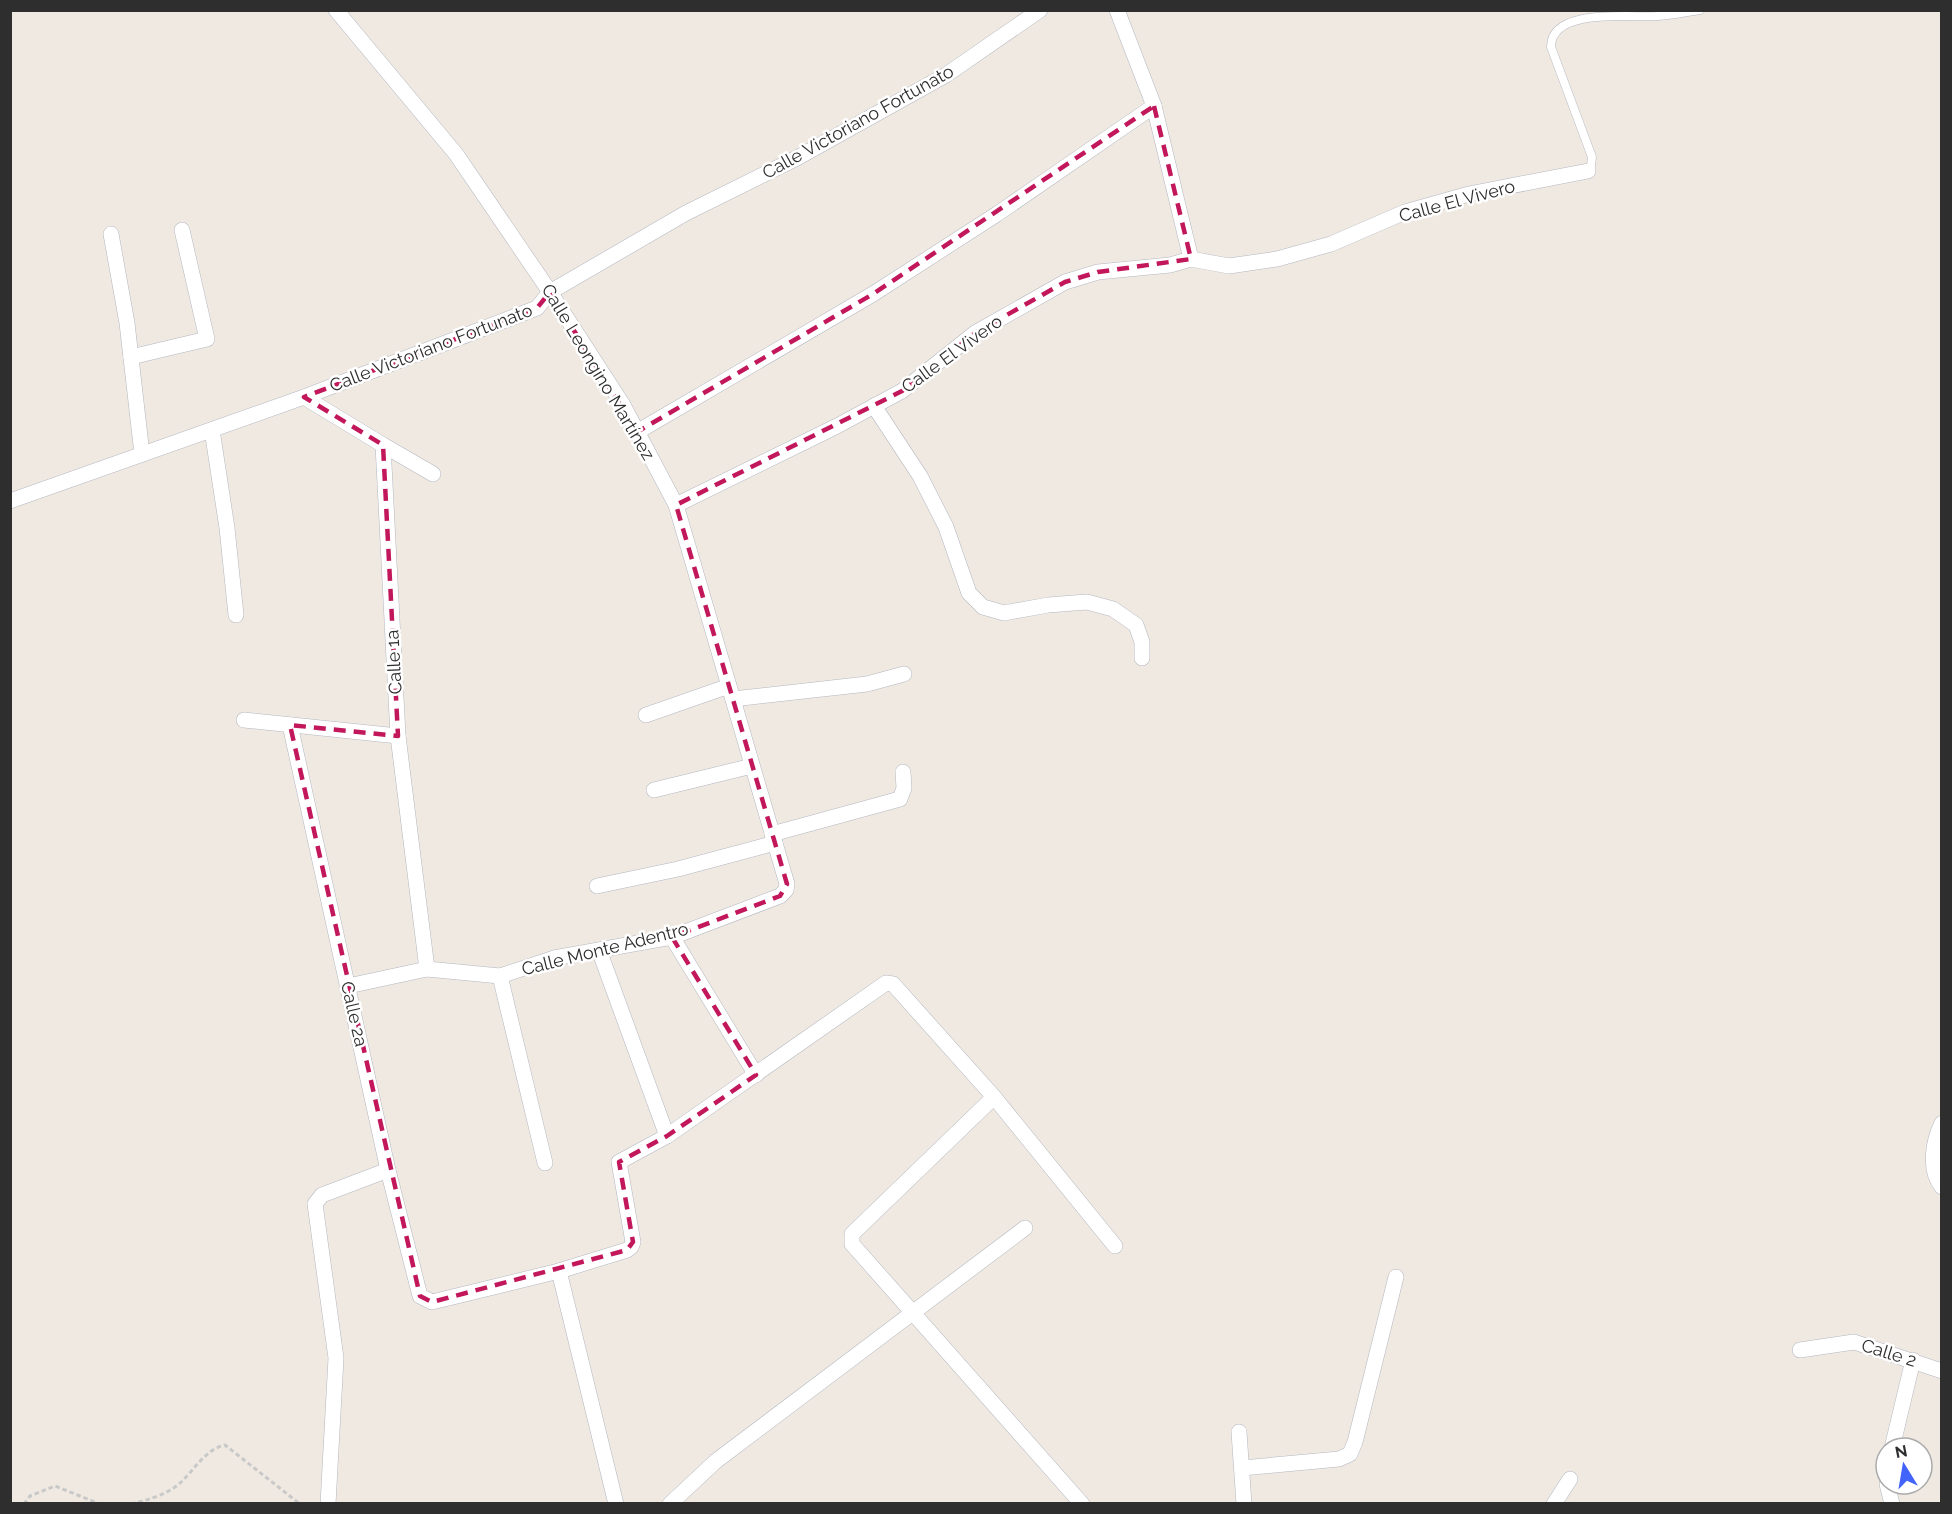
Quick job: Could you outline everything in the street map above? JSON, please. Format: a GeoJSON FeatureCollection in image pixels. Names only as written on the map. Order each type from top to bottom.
{"type":"FeatureCollection","features":[{"type":"Feature","properties":{"kind":"street","name":"Calle Leongino Martínez"},"geometry":{"type":"LineString","coordinates":[[336,10],[456,154],[550,292],[623,405],[676,505],[787,884],[786,890]]}},
{"type":"Feature","properties":{"kind":"street","name":"Calle Victoriano Fortunato"},"geometry":{"type":"LineString","coordinates":[[10,501],[304,397],[537,308],[550,292],[686,213],[797,158],[946,75],[1040,10]]}},
{"type":"Feature","properties":{"kind":"street"},"geometry":{"type":"LineString","coordinates":[[1117,10],[1154,106],[1191,259]]}},
{"type":"Feature","properties":{"kind":"street"},"geometry":{"type":"LineString","coordinates":[[637,432],[873,294],[997,214],[1154,106]]}},
{"type":"Feature","properties":{"kind":"street","name":"Calle El Vivero"},"geometry":{"type":"LineString","coordinates":[[676,505],[837,426],[902,391],[975,333],[1065,282],[1098,272],[1170,265],[1191,259],[1229,266],[1277,259],[1331,244],[1405,212],[1468,194],[1588,171]]}},
{"type":"Feature","properties":{"kind":"street"},"geometry":{"type":"LineString","coordinates":[[131,357],[207,339],[182,230]]}},
{"type":"Feature","properties":{"kind":"street"},"geometry":{"type":"LineString","coordinates":[[111,234],[131,357],[142,454]]}},
{"type":"Feature","properties":{"kind":"street"},"geometry":{"type":"LineString","coordinates":[[304,397],[433,474]]}},
{"type":"Feature","properties":{"kind":"street"},"geometry":{"type":"LineString","coordinates":[[874,406],[920,476],[946,527],[969,592],[983,607],[1004,613],[1048,605],[1087,602],[1113,609],[1136,625],[1142,642],[1142,658]]}},
{"type":"Feature","properties":{"kind":"street"},"geometry":{"type":"LineString","coordinates":[[212,430],[227,528],[236,615]]}},
{"type":"Feature","properties":{"kind":"street","name":"Calle 1a"},"geometry":{"type":"LineString","coordinates":[[383,445],[398,736],[427,969]]}},
{"type":"Feature","properties":{"kind":"street"},"geometry":{"type":"LineString","coordinates":[[646,715],[731,693],[867,684],[904,674]]}},
{"type":"Feature","properties":{"kind":"street"},"geometry":{"type":"LineString","coordinates":[[244,720],[398,736]]}},
{"type":"Feature","properties":{"kind":"street","name":"Calle 2a"},"geometry":{"type":"LineString","coordinates":[[290,725],[388,1170],[420,1296],[432,1302],[559,1271]]}},
{"type":"Feature","properties":{"kind":"street"},"geometry":{"type":"LineString","coordinates":[[654,790],[752,766]]}},
{"type":"Feature","properties":{"kind":"street"},"geometry":{"type":"LineString","coordinates":[[597,886],[678,869],[900,799],[904,788],[903,772]]}},
{"type":"Feature","properties":{"kind":"street","name":"Calle Monte Adentro"},"geometry":{"type":"LineString","coordinates":[[348,986],[427,969],[500,976],[554,958],[672,937],[780,896],[786,890]]}},
{"type":"Feature","properties":{"kind":"street"},"geometry":{"type":"LineString","coordinates":[[672,937],[756,1075]]}},
{"type":"Feature","properties":{"kind":"street"},"geometry":{"type":"LineString","coordinates":[[599,950],[667,1136]]}},
{"type":"Feature","properties":{"kind":"street"},"geometry":{"type":"LineString","coordinates":[[500,976],[545,1163]]}},
{"type":"Feature","properties":{"kind":"street"},"geometry":{"type":"LineString","coordinates":[[616,1503],[559,1271],[631,1247],[633,1242],[619,1162],[667,1136],[886,983],[893,984],[994,1097],[1115,1246]]}},
{"type":"Feature","properties":{"kind":"street"},"geometry":{"type":"LineString","coordinates":[[994,1097],[852,1233],[852,1244],[1082,1503]]}},
{"type":"Feature","properties":{"kind":"street"},"geometry":{"type":"LineString","coordinates":[[1941,1123],[1933,1162],[1936,1180],[1941,1187]]}},
{"type":"Feature","properties":{"kind":"street"},"geometry":{"type":"LineString","coordinates":[[328,1503],[336,1358],[315,1204],[322,1194],[388,1170]]}},
{"type":"Feature","properties":{"kind":"street"},"geometry":{"type":"LineString","coordinates":[[670,1503],[716,1461],[1026,1228]]}},
{"type":"Feature","properties":{"kind":"street"},"geometry":{"type":"LineString","coordinates":[[1242,1468],[1340,1459],[1350,1454],[1355,1442],[1396,1277]]}},
{"type":"Feature","properties":{"kind":"street","name":"Calle 2"},"geometry":{"type":"LineString","coordinates":[[1800,1350],[1854,1342],[1941,1371]]}},
{"type":"Feature","properties":{"kind":"street"},"geometry":{"type":"LineString","coordinates":[[1895,1436],[1913,1360]]}},
{"type":"Feature","properties":{"kind":"street"},"geometry":{"type":"LineString","coordinates":[[1239,1432],[1244,1503]]}},
{"type":"Feature","properties":{"kind":"street"},"geometry":{"type":"LineString","coordinates":[[1554,1503],[1570,1479]]}},
{"type":"Feature","properties":{"kind":"lane"},"geometry":{"type":"LineString","coordinates":[[1588,171],[1592,157],[1551,47],[1551,38],[1558,28],[1569,22],[1588,18],[1660,16],[1700,10]]}},
{"type":"Feature","properties":{"kind":"path"},"geometry":{"type":"LineString","coordinates":[[131,1503],[148,1500],[178,1485],[215,1447],[225,1445],[300,1503]]}},
{"type":"Feature","properties":{"kind":"path"},"geometry":{"type":"LineString","coordinates":[[24,1503],[30,1496],[55,1486],[100,1503]]}},
{"type":"Feature","properties":{"kind":"highlighted area"},"geometry":{"type":"Polygon","coordinates":[[[1154,106],[1191,259],[1098,272],[1065,282],[975,333],[902,391],[676,505],[787,884],[780,896],[672,937],[756,1075],[667,1136],[619,1162],[633,1242],[627,1250],[432,1302],[420,1296],[290,725],[398,736],[383,445],[304,397],[537,308],[550,292],[637,432],[873,294],[1154,106]]]}}]}
